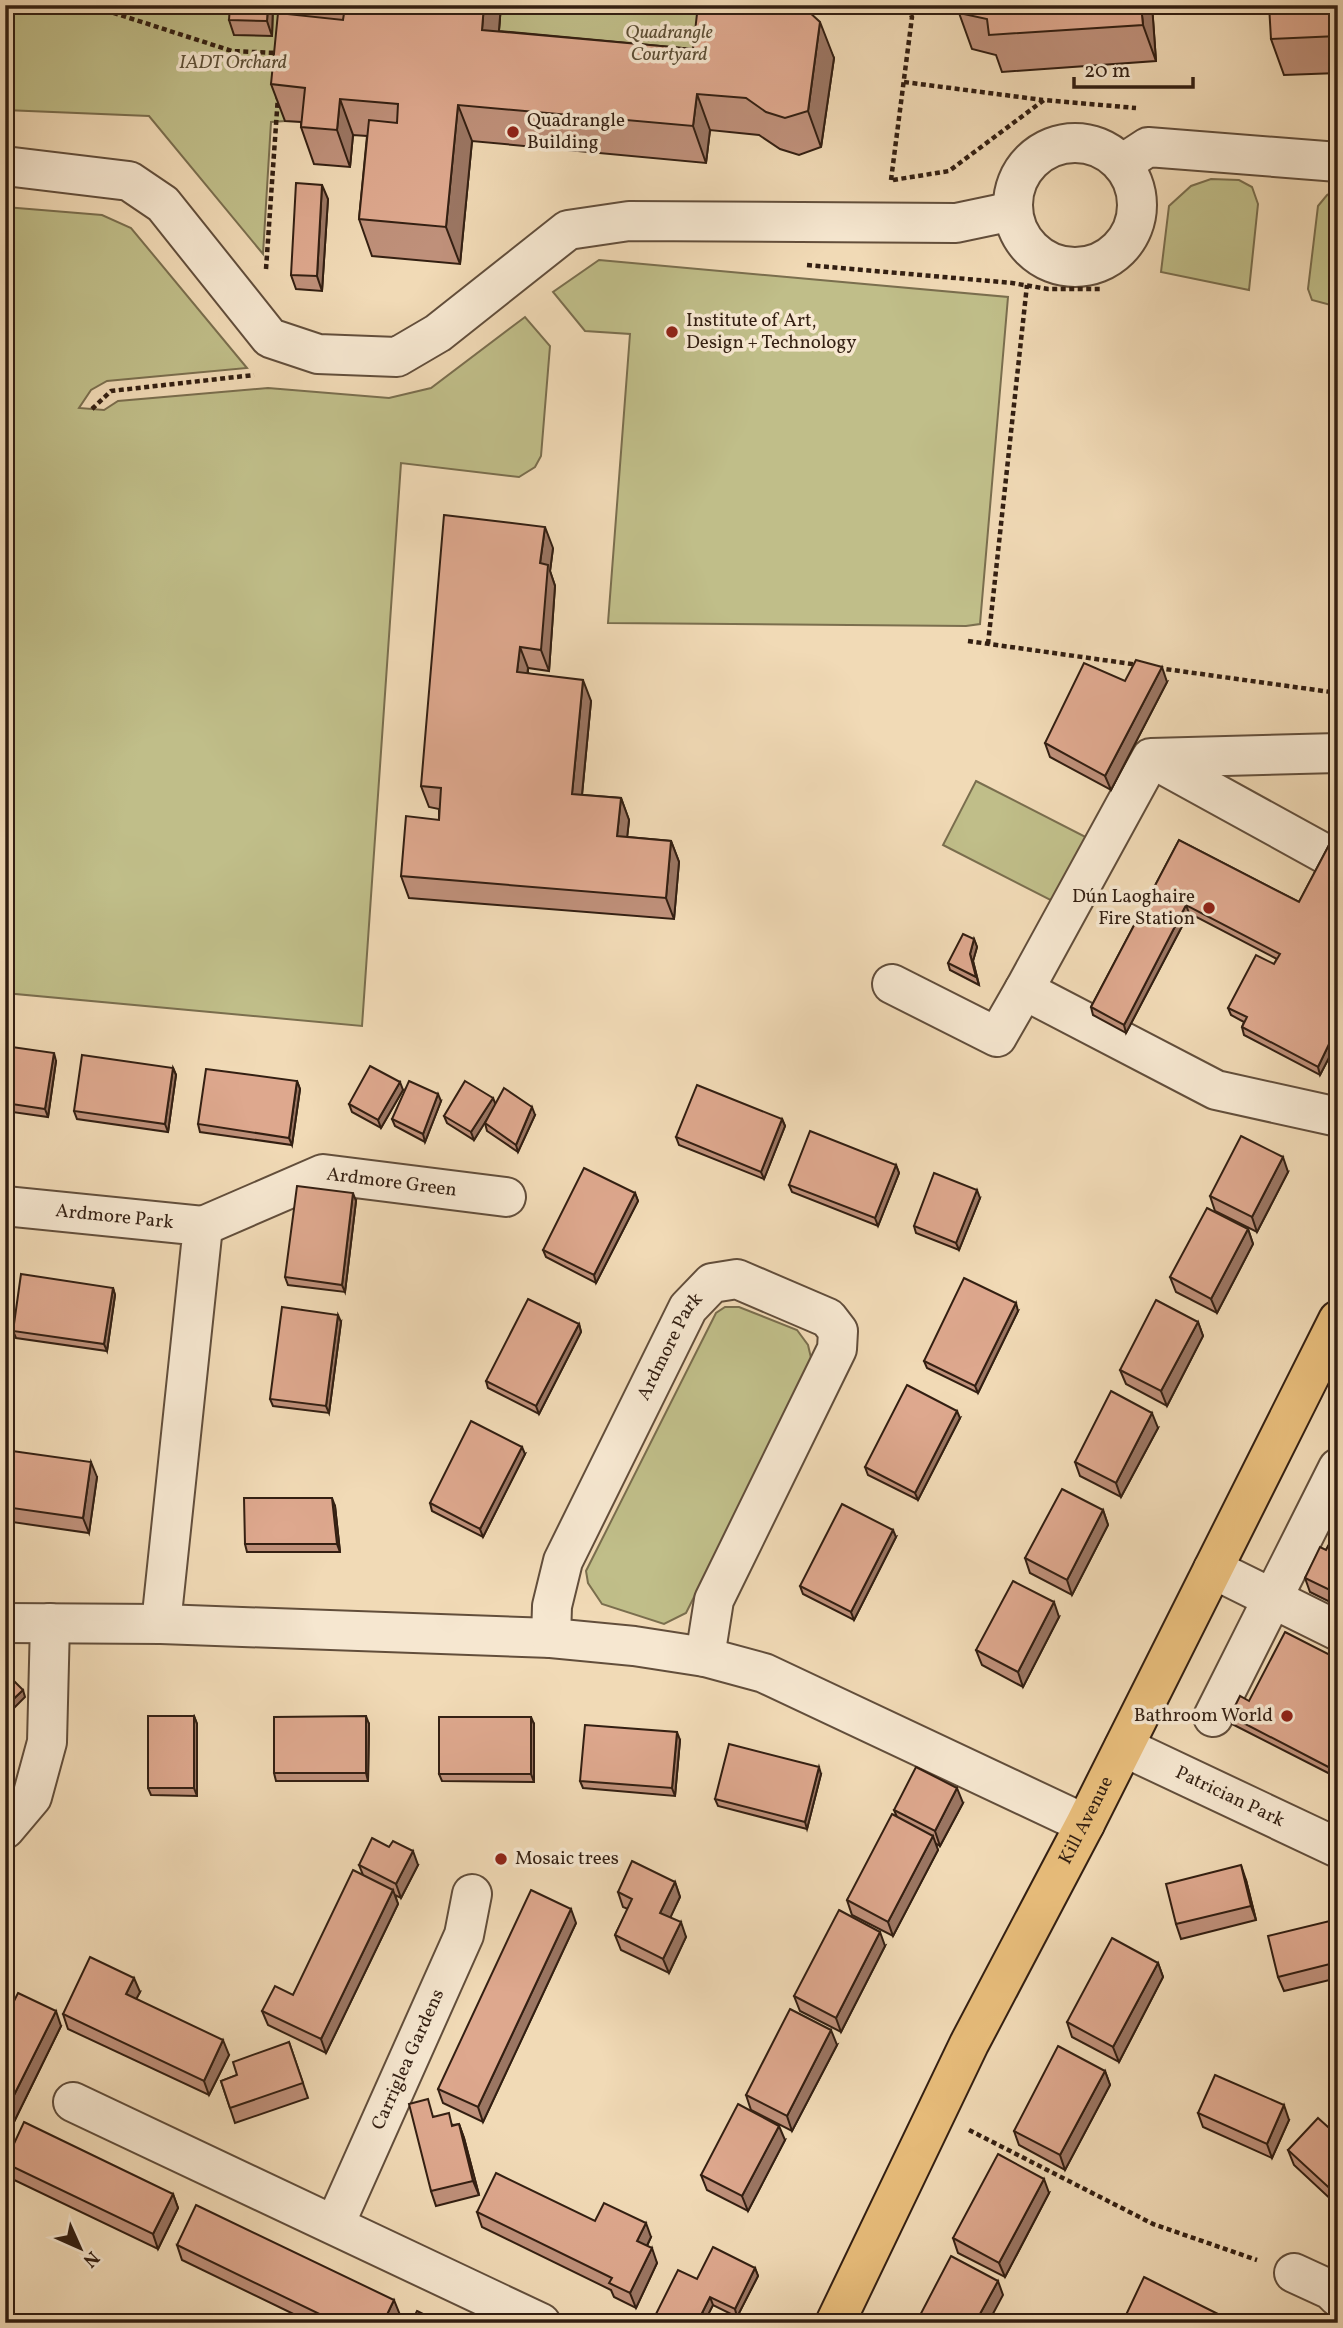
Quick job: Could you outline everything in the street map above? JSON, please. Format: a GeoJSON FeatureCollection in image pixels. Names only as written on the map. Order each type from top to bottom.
{"type":"FeatureCollection","features":[{"type":"Feature","properties":{"kind":"main road","name":"Kill Avenue"},"geometry":{"type":"LineString","coordinates":[[835,2323],[969,2044],[1085,1824],[1213,1569],[1329,1359],[1338,1320]]}},
{"type":"Feature","properties":{"kind":"street"},"geometry":{"type":"LineString","coordinates":[[1070,143],[1089,144],[1107,152],[1122,164],[1133,182],[1137,202],[1135,221],[1126,240],[1112,255],[1096,263],[1069,267],[1043,259],[1028,247],[1018,230],[1013,211],[1014,191],[1021,173],[1034,158],[1051,148],[1070,143]]}},
{"type":"Feature","properties":{"kind":"street"},"geometry":{"type":"LineString","coordinates":[[1122,164],[1148,147],[1338,162]]}},
{"type":"Feature","properties":{"kind":"street"},"geometry":{"type":"LineString","coordinates":[[5,166],[129,181],[163,204],[270,338],[317,354],[397,357],[438,333],[568,230],[629,221],[957,223],[1013,211]]}},
{"type":"Feature","properties":{"kind":"street"},"geometry":{"type":"LineString","coordinates":[[1151,758],[1338,754]]}},
{"type":"Feature","properties":{"kind":"street"},"geometry":{"type":"LineString","coordinates":[[1151,758],[1329,856]]}},
{"type":"Feature","properties":{"kind":"street"},"geometry":{"type":"LineString","coordinates":[[892,984],[996,1037],[1151,758]]}},
{"type":"Feature","properties":{"kind":"street"},"geometry":{"type":"LineString","coordinates":[[1024,990],[1216,1090],[1338,1117]]}},
{"type":"Feature","properties":{"kind":"street","name":"Ardmore Green"},"geometry":{"type":"LineString","coordinates":[[203,1226],[323,1174],[506,1197]]}},
{"type":"Feature","properties":{"kind":"street","name":"Ardmore Park"},"geometry":{"type":"LineString","coordinates":[[5,1206],[203,1226]]}},
{"type":"Feature","properties":{"kind":"street"},"geometry":{"type":"LineString","coordinates":[[161,1624],[203,1226]]}},
{"type":"Feature","properties":{"kind":"street","name":"Ardmore Park"},"geometry":{"type":"LineString","coordinates":[[551,1638],[552,1606],[563,1561],[688,1308],[712,1283],[737,1279],[828,1318],[838,1331],[837,1349],[714,1601],[705,1657]]}},
{"type":"Feature","properties":{"kind":"street"},"geometry":{"type":"LineString","coordinates":[[1213,1717],[1338,1468]]}},
{"type":"Feature","properties":{"kind":"street"},"geometry":{"type":"LineString","coordinates":[[1213,1569],[1338,1631]]}},
{"type":"Feature","properties":{"kind":"street"},"geometry":{"type":"LineString","coordinates":[[5,1623],[161,1624],[551,1638],[634,1646],[705,1657],[764,1673],[1085,1824]]}},
{"type":"Feature","properties":{"kind":"street"},"geometry":{"type":"LineString","coordinates":[[5,1829],[32,1797],[47,1742],[50,1623]]}},
{"type":"Feature","properties":{"kind":"street","name":"Patrician Park"},"geometry":{"type":"LineString","coordinates":[[1124,1746],[1338,1848]]}},
{"type":"Feature","properties":{"kind":"street","name":"Carriglea Gardens"},"geometry":{"type":"LineString","coordinates":[[335,2224],[464,1935],[472,1894]]}},
{"type":"Feature","properties":{"kind":"street"},"geometry":{"type":"LineString","coordinates":[[74,2102],[541,2323]]}},
{"type":"Feature","properties":{"kind":"street"},"geometry":{"type":"LineString","coordinates":[[1294,2273],[1331,2290],[1338,2297]]}},
{"type":"Feature","properties":{"kind":"path"},"geometry":{"type":"LineString","coordinates":[[89,5],[232,51],[282,53]]}},
{"type":"Feature","properties":{"kind":"path"},"geometry":{"type":"LineString","coordinates":[[891,180],[912,17],[906,5]]}},
{"type":"Feature","properties":{"kind":"path"},"geometry":{"type":"LineString","coordinates":[[904,82],[1044,100]]}},
{"type":"Feature","properties":{"kind":"path"},"geometry":{"type":"LineString","coordinates":[[266,270],[278,94]]}},
{"type":"Feature","properties":{"kind":"path"},"geometry":{"type":"LineString","coordinates":[[988,644],[1029,286],[1048,289],[1101,289]]}},
{"type":"Feature","properties":{"kind":"path"},"geometry":{"type":"LineString","coordinates":[[93,409],[111,391],[256,375]]}},
{"type":"Feature","properties":{"kind":"path"},"geometry":{"type":"LineString","coordinates":[[968,641],[1338,693]]}},
{"type":"Feature","properties":{"kind":"path"},"geometry":{"type":"LineString","coordinates":[[937,2113],[1153,2224],[1294,2273]]}},
{"type":"Feature","properties":{"kind":"green space","name":"IADT Orchard"},"geometry":{"type":"Polygon","coordinates":[[[5,5],[310,5],[292,50],[285,121],[271,122],[263,254],[149,116],[5,110],[5,5]]]}},
{"type":"Feature","properties":{"kind":"green space","name":"Quadrangle Courtyard"},"geometry":{"type":"Polygon","coordinates":[[[501,5],[716,5],[706,86],[496,66],[501,5]]]}},
{"type":"Feature","properties":{"kind":"green space"},"geometry":{"type":"Polygon","coordinates":[[[1211,179],[1239,180],[1252,187],[1258,204],[1249,290],[1161,272],[1169,206],[1191,186],[1211,179]]]}},
{"type":"Feature","properties":{"kind":"green space"},"geometry":{"type":"Polygon","coordinates":[[[1338,189],[1338,307],[1312,300],[1308,289],[1318,206],[1327,195],[1338,189]]]}},
{"type":"Feature","properties":{"kind":"green space"},"geometry":{"type":"Polygon","coordinates":[[[5,207],[102,215],[131,228],[247,368],[107,381],[91,390],[79,408],[104,410],[118,401],[268,388],[389,398],[431,388],[525,317],[550,346],[541,456],[535,467],[519,477],[401,463],[362,1026],[5,993],[5,207]]]}},
{"type":"Feature","properties":{"kind":"green space"},"geometry":{"type":"Polygon","coordinates":[[[599,260],[1008,297],[980,624],[608,623],[630,334],[585,331],[553,292],[599,260]]]}},
{"type":"Feature","properties":{"kind":"green space"},"geometry":{"type":"Polygon","coordinates":[[[976,781],[1107,848],[1074,912],[943,845],[976,781]]]}},
{"type":"Feature","properties":{"kind":"green space"},"geometry":{"type":"Polygon","coordinates":[[[725,1307],[739,1307],[797,1330],[808,1345],[812,1362],[686,1613],[664,1624],[602,1604],[588,1583],[586,1571],[716,1313],[725,1307]]]}},
{"type":"Feature","properties":{"kind":"building"},"geometry":{"type":"Polygon","coordinates":[[[230,5],[268,5],[267,21],[229,20],[230,5]]]}},
{"type":"Feature","properties":{"kind":"building","name":"Quadrangle Building"},"geometry":{"type":"Polygon","coordinates":[[[352,5],[368,5],[367,11],[411,14],[412,5],[484,5],[482,30],[693,49],[698,5],[795,5],[807,10],[820,22],[808,111],[785,118],[766,112],[746,98],[697,94],[693,126],[458,105],[446,227],[359,219],[369,120],[397,123],[398,104],[340,99],[337,130],[301,127],[305,88],[271,84],[278,13],[343,20],[345,7],[351,8],[352,5]]]}},
{"type":"Feature","properties":{"kind":"building"},"geometry":{"type":"Polygon","coordinates":[[[960,5],[1141,5],[1143,25],[989,35],[987,19],[959,13],[960,5]]]}},
{"type":"Feature","properties":{"kind":"building"},"geometry":{"type":"Polygon","coordinates":[[[1269,5],[1338,5],[1338,36],[1271,39],[1269,5]]]}},
{"type":"Feature","properties":{"kind":"building"},"geometry":{"type":"Polygon","coordinates":[[[296,183],[322,185],[317,276],[291,275],[296,183]]]}},
{"type":"Feature","properties":{"kind":"building"},"geometry":{"type":"Polygon","coordinates":[[[444,515],[545,527],[540,563],[548,565],[541,650],[520,647],[517,672],[583,680],[572,794],[621,798],[617,836],[671,841],[666,898],[401,876],[406,816],[439,820],[441,788],[421,786],[444,515]]]}},
{"type":"Feature","properties":{"kind":"building"},"geometry":{"type":"Polygon","coordinates":[[[1136,660],[1162,667],[1105,776],[1045,743],[1084,663],[1125,681],[1136,660]]]}},
{"type":"Feature","properties":{"kind":"building"},"geometry":{"type":"Polygon","coordinates":[[[1338,828],[1338,1044],[1331,1040],[1318,1067],[1242,1027],[1247,1017],[1228,1008],[1256,955],[1274,964],[1280,954],[1186,905],[1124,1025],[1091,1007],[1179,840],[1299,902],[1338,828]]]}},
{"type":"Feature","properties":{"kind":"building"},"geometry":{"type":"Polygon","coordinates":[[[963,934],[974,939],[970,954],[976,977],[948,963],[963,934]]]}},
{"type":"Feature","properties":{"kind":"building"},"geometry":{"type":"Polygon","coordinates":[[[5,1046],[54,1053],[45,1109],[5,1103],[5,1046]]]}},
{"type":"Feature","properties":{"kind":"building"},"geometry":{"type":"Polygon","coordinates":[[[82,1055],[173,1068],[165,1124],[74,1111],[82,1055]]]}},
{"type":"Feature","properties":{"kind":"building"},"geometry":{"type":"Polygon","coordinates":[[[370,1066],[400,1082],[378,1120],[349,1104],[370,1066]]]}},
{"type":"Feature","properties":{"kind":"building"},"geometry":{"type":"Polygon","coordinates":[[[206,1069],[297,1081],[289,1138],[198,1124],[206,1069]]]}},
{"type":"Feature","properties":{"kind":"building"},"geometry":{"type":"Polygon","coordinates":[[[409,1081],[438,1094],[423,1134],[392,1119],[409,1081]]]}},
{"type":"Feature","properties":{"kind":"building"},"geometry":{"type":"Polygon","coordinates":[[[465,1081],[493,1098],[471,1132],[444,1116],[465,1081]]]}},
{"type":"Feature","properties":{"kind":"building"},"geometry":{"type":"Polygon","coordinates":[[[697,1085],[782,1119],[761,1172],[676,1137],[697,1085]]]}},
{"type":"Feature","properties":{"kind":"building"},"geometry":{"type":"Polygon","coordinates":[[[504,1088],[532,1107],[516,1145],[485,1123],[504,1088]]]}},
{"type":"Feature","properties":{"kind":"building"},"geometry":{"type":"Polygon","coordinates":[[[810,1131],[896,1165],[875,1218],[789,1185],[810,1131]]]}},
{"type":"Feature","properties":{"kind":"building"},"geometry":{"type":"Polygon","coordinates":[[[1241,1136],[1283,1157],[1252,1217],[1210,1196],[1241,1136]]]}},
{"type":"Feature","properties":{"kind":"building"},"geometry":{"type":"Polygon","coordinates":[[[584,1168],[635,1193],[594,1275],[543,1250],[584,1168]]]}},
{"type":"Feature","properties":{"kind":"building"},"geometry":{"type":"Polygon","coordinates":[[[934,1173],[977,1190],[956,1243],[914,1226],[934,1173]]]}},
{"type":"Feature","properties":{"kind":"building"},"geometry":{"type":"Polygon","coordinates":[[[297,1186],[353,1193],[342,1285],[285,1277],[297,1186]]]}},
{"type":"Feature","properties":{"kind":"building"},"geometry":{"type":"Polygon","coordinates":[[[1207,1208],[1248,1229],[1211,1299],[1170,1277],[1207,1208]]]}},
{"type":"Feature","properties":{"kind":"building"},"geometry":{"type":"Polygon","coordinates":[[[21,1274],[113,1288],[104,1344],[13,1331],[21,1274]]]}},
{"type":"Feature","properties":{"kind":"building"},"geometry":{"type":"Polygon","coordinates":[[[964,1278],[1016,1303],[975,1386],[924,1361],[964,1278]]]}},
{"type":"Feature","properties":{"kind":"building"},"geometry":{"type":"Polygon","coordinates":[[[528,1299],[579,1324],[536,1406],[486,1381],[528,1299]]]}},
{"type":"Feature","properties":{"kind":"building"},"geometry":{"type":"Polygon","coordinates":[[[1156,1300],[1198,1322],[1161,1391],[1120,1370],[1156,1300]]]}},
{"type":"Feature","properties":{"kind":"building"},"geometry":{"type":"Polygon","coordinates":[[[282,1307],[338,1315],[326,1406],[270,1399],[282,1307]]]}},
{"type":"Feature","properties":{"kind":"building"},"geometry":{"type":"Polygon","coordinates":[[[907,1385],[957,1411],[915,1493],[865,1467],[907,1385]]]}},
{"type":"Feature","properties":{"kind":"building"},"geometry":{"type":"Polygon","coordinates":[[[1111,1391],[1152,1413],[1116,1483],[1075,1462],[1111,1391]]]}},
{"type":"Feature","properties":{"kind":"building"},"geometry":{"type":"Polygon","coordinates":[[[471,1421],[522,1447],[480,1529],[430,1503],[471,1421]]]}},
{"type":"Feature","properties":{"kind":"building"},"geometry":{"type":"Polygon","coordinates":[[[5,1450],[91,1462],[83,1518],[5,1507],[5,1450]]]}},
{"type":"Feature","properties":{"kind":"building"},"geometry":{"type":"Polygon","coordinates":[[[1062,1489],[1103,1510],[1067,1580],[1025,1558],[1062,1489]]]}},
{"type":"Feature","properties":{"kind":"building"},"geometry":{"type":"Polygon","coordinates":[[[244,1498],[332,1498],[337,1544],[245,1544],[244,1498]]]}},
{"type":"Feature","properties":{"kind":"building"},"geometry":{"type":"Polygon","coordinates":[[[842,1504],[893,1530],[851,1612],[800,1586],[842,1504]]]}},
{"type":"Feature","properties":{"kind":"building"},"geometry":{"type":"Polygon","coordinates":[[[1338,1528],[1338,1594],[1305,1578],[1320,1547],[1326,1550],[1338,1528]]]}},
{"type":"Feature","properties":{"kind":"building"},"geometry":{"type":"Polygon","coordinates":[[[1013,1581],[1054,1602],[1018,1672],[976,1650],[1013,1581]]]}},
{"type":"Feature","properties":{"kind":"building","name":"Bathroom World"},"geometry":{"type":"Polygon","coordinates":[[[1285,1632],[1338,1659],[1338,1772],[1230,1716],[1240,1696],[1249,1701],[1285,1632]]]}},
{"type":"Feature","properties":{"kind":"building"},"geometry":{"type":"Polygon","coordinates":[[[5,1672],[23,1690],[5,1707],[5,1672]]]}},
{"type":"Feature","properties":{"kind":"building"},"geometry":{"type":"Polygon","coordinates":[[[148,1716],[194,1716],[194,1788],[148,1788],[148,1716]]]}},
{"type":"Feature","properties":{"kind":"building"},"geometry":{"type":"Polygon","coordinates":[[[366,1716],[366,1773],[274,1773],[274,1717],[366,1716]]]}},
{"type":"Feature","properties":{"kind":"building"},"geometry":{"type":"Polygon","coordinates":[[[439,1717],[531,1717],[531,1774],[439,1774],[439,1717]]]}},
{"type":"Feature","properties":{"kind":"building"},"geometry":{"type":"Polygon","coordinates":[[[585,1725],[677,1732],[672,1788],[580,1781],[585,1725]]]}},
{"type":"Feature","properties":{"kind":"building"},"geometry":{"type":"Polygon","coordinates":[[[729,1744],[819,1767],[805,1822],[715,1799],[729,1744]]]}},
{"type":"Feature","properties":{"kind":"building"},"geometry":{"type":"Polygon","coordinates":[[[916,1767],[957,1788],[935,1831],[894,1810],[916,1767]]]}},
{"type":"Feature","properties":{"kind":"building"},"geometry":{"type":"Polygon","coordinates":[[[892,1814],[933,1836],[888,1922],[847,1900],[892,1814]]]}},
{"type":"Feature","properties":{"kind":"building"},"geometry":{"type":"Polygon","coordinates":[[[372,1838],[389,1847],[393,1841],[413,1851],[396,1884],[359,1865],[372,1838]]]}},
{"type":"Feature","properties":{"kind":"building"},"geometry":{"type":"Polygon","coordinates":[[[632,1861],[675,1882],[660,1913],[681,1922],[663,1959],[615,1935],[632,1899],[618,1892],[632,1861]]]}},
{"type":"Feature","properties":{"kind":"building"},"geometry":{"type":"Polygon","coordinates":[[[1241,1865],[1251,1906],[1176,1924],[1166,1884],[1241,1865]]]}},
{"type":"Feature","properties":{"kind":"building"},"geometry":{"type":"Polygon","coordinates":[[[353,1870],[393,1890],[321,2039],[262,2011],[275,1986],[293,1995],[353,1870]]]}},
{"type":"Feature","properties":{"kind":"building"},"geometry":{"type":"Polygon","coordinates":[[[531,1890],[571,1909],[478,2107],[438,2089],[531,1890]]]}},
{"type":"Feature","properties":{"kind":"building"},"geometry":{"type":"Polygon","coordinates":[[[839,1910],[880,1932],[836,2018],[794,1996],[839,1910]]]}},
{"type":"Feature","properties":{"kind":"building"},"geometry":{"type":"Polygon","coordinates":[[[1338,1919],[1338,1962],[1278,1977],[1268,1936],[1338,1919]]]}},
{"type":"Feature","properties":{"kind":"building"},"geometry":{"type":"Polygon","coordinates":[[[1112,1938],[1158,1963],[1113,2047],[1067,2022],[1112,1938]]]}},
{"type":"Feature","properties":{"kind":"building"},"geometry":{"type":"Polygon","coordinates":[[[90,1957],[134,1978],[126,1994],[223,2040],[204,2081],[63,2014],[90,1957]]]}},
{"type":"Feature","properties":{"kind":"building"},"geometry":{"type":"Polygon","coordinates":[[[18,1993],[56,2011],[5,2113],[5,2019],[18,1993]]]}},
{"type":"Feature","properties":{"kind":"building"},"geometry":{"type":"Polygon","coordinates":[[[790,2009],[831,2030],[787,2116],[746,2095],[790,2009]]]}},
{"type":"Feature","properties":{"kind":"building"},"geometry":{"type":"Polygon","coordinates":[[[289,2042],[303,2083],[230,2108],[221,2081],[237,2075],[233,2062],[289,2042]]]}},
{"type":"Feature","properties":{"kind":"building"},"geometry":{"type":"Polygon","coordinates":[[[1058,2046],[1105,2071],[1060,2155],[1014,2131],[1058,2046]]]}},
{"type":"Feature","properties":{"kind":"building"},"geometry":{"type":"Polygon","coordinates":[[[1215,2075],[1284,2105],[1267,2144],[1198,2113],[1215,2075]]]}},
{"type":"Feature","properties":{"kind":"building"},"geometry":{"type":"Polygon","coordinates":[[[428,2099],[433,2117],[449,2113],[452,2126],[459,2124],[473,2181],[431,2191],[409,2104],[428,2099]]]}},
{"type":"Feature","properties":{"kind":"building"},"geometry":{"type":"Polygon","coordinates":[[[738,2104],[779,2126],[742,2196],[701,2175],[738,2104]]]}},
{"type":"Feature","properties":{"kind":"building"},"geometry":{"type":"Polygon","coordinates":[[[1318,2118],[1338,2136],[1338,2196],[1288,2150],[1318,2118]]]}},
{"type":"Feature","properties":{"kind":"building"},"geometry":{"type":"Polygon","coordinates":[[[24,2122],[173,2194],[153,2234],[5,2163],[24,2122]]]}},
{"type":"Feature","properties":{"kind":"building"},"geometry":{"type":"Polygon","coordinates":[[[998,2154],[1044,2179],[999,2263],[953,2238],[998,2154]]]}},
{"type":"Feature","properties":{"kind":"building"},"geometry":{"type":"Polygon","coordinates":[[[496,2173],[595,2221],[604,2203],[646,2223],[637,2241],[652,2248],[630,2293],[609,2283],[612,2278],[477,2212],[496,2173]]]}},
{"type":"Feature","properties":{"kind":"building"},"geometry":{"type":"Polygon","coordinates":[[[196,2205],[394,2300],[383,2323],[338,2323],[177,2245],[196,2205]]]}},
{"type":"Feature","properties":{"kind":"building"},"geometry":{"type":"Polygon","coordinates":[[[713,2247],[755,2268],[735,2309],[710,2297],[702,2313],[708,2316],[705,2323],[675,2323],[656,2314],[678,2270],[697,2279],[713,2247]]]}},
{"type":"Feature","properties":{"kind":"building"},"geometry":{"type":"Polygon","coordinates":[[[951,2256],[998,2281],[975,2323],[916,2323],[951,2256]]]}},
{"type":"Feature","properties":{"kind":"building"},"geometry":{"type":"Polygon","coordinates":[[[1144,2277],[1236,2323],[1137,2323],[1125,2317],[1144,2277]]]}},
{"type":"Feature","properties":{"kind":"building"},"geometry":{"type":"Polygon","coordinates":[[[417,2311],[441,2323],[411,2323],[417,2311]]]}},
{"type":"Feature","properties":{"kind":"place","name":"Quadrangle Building"},"geometry":{"type":"Point","coordinates":[513,132]}},
{"type":"Feature","properties":{"kind":"place","name":"Institute of Art, Design + Technology"},"geometry":{"type":"Point","coordinates":[672,332]}},
{"type":"Feature","properties":{"kind":"place","name":"Dún Laoghaire Fire Station"},"geometry":{"type":"Point","coordinates":[1209,908]}},
{"type":"Feature","properties":{"kind":"place","name":"Bathroom World"},"geometry":{"type":"Point","coordinates":[1287,1716]}},
{"type":"Feature","properties":{"kind":"place","name":"Mosaic trees"},"geometry":{"type":"Point","coordinates":[501,1859]}}]}
